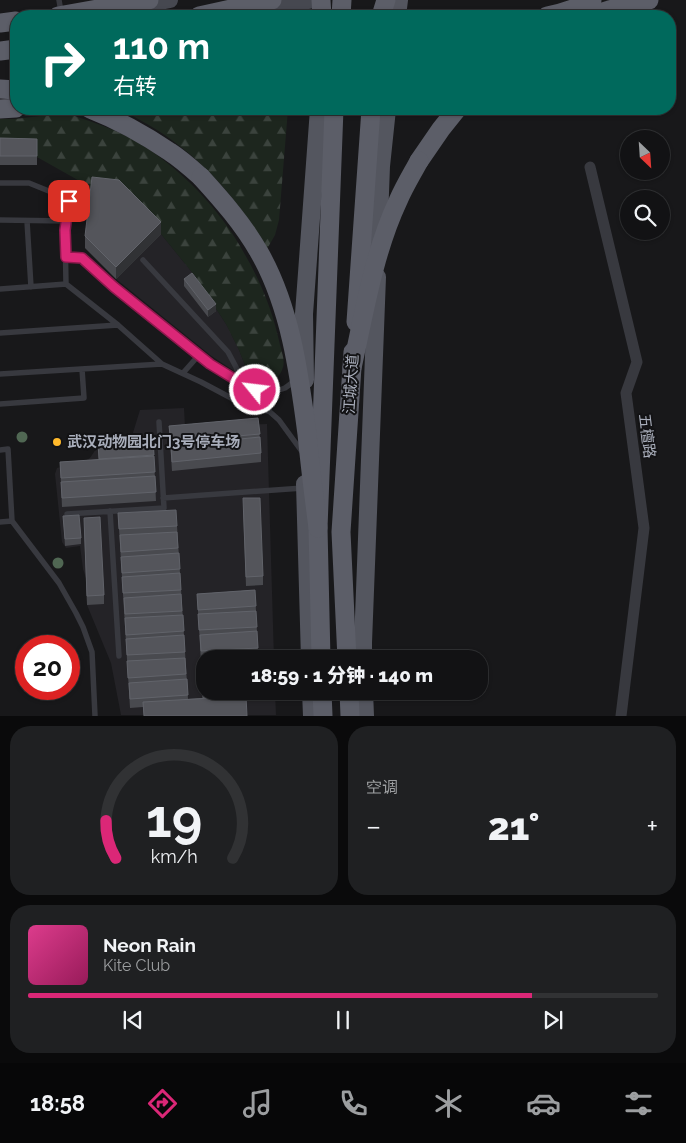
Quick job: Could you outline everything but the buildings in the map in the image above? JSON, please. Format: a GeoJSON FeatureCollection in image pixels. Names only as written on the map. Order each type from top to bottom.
{"type":"FeatureCollection","features":[{"type":"Feature","properties":{"kind":"highway"},"geometry":{"type":"LineString","coordinates":[[97,10],[161,0]]}},
{"type":"Feature","properties":{"kind":"highway"},"geometry":{"type":"LineString","coordinates":[[226,10],[272,0]]}},
{"type":"Feature","properties":{"kind":"highway"},"geometry":{"type":"LineString","coordinates":[[568,10],[592,0]]}},
{"type":"Feature","properties":{"kind":"highway"},"geometry":{"type":"LineString","coordinates":[[609,10],[649,0]]}},
{"type":"Feature","properties":{"kind":"highway"},"geometry":{"type":"LineString","coordinates":[[105,115],[172,153],[201,177],[220,197],[244,228],[267,267],[280,299],[297,366],[318,528]]}},
{"type":"Feature","properties":{"kind":"highway","name":"江城大道"},"geometry":{"type":"LineString","coordinates":[[321,650],[318,528],[329,115]]}},
{"type":"Feature","properties":{"kind":"highway","name":"江城大道"},"geometry":{"type":"LineString","coordinates":[[347,650],[341,532],[371,115]]}},
{"type":"Feature","properties":{"kind":"highway"},"geometry":{"type":"LineString","coordinates":[[352,368],[371,280],[397,202],[419,161],[440,129],[452,115]]}},
{"type":"Feature","properties":{"kind":"highway"},"geometry":{"type":"LineString","coordinates":[[322,700],[323,716]]}},
{"type":"Feature","properties":{"kind":"highway"},"geometry":{"type":"LineString","coordinates":[[349,700],[350,716]]}},
{"type":"Feature","properties":{"kind":"main road"},"geometry":{"type":"LineString","coordinates":[[115,10],[161,0]]}},
{"type":"Feature","properties":{"kind":"main road"},"geometry":{"type":"LineString","coordinates":[[263,10],[314,0]]}},
{"type":"Feature","properties":{"kind":"main road"},"geometry":{"type":"LineString","coordinates":[[310,650],[305,488],[304,314],[329,115]]}},
{"type":"Feature","properties":{"kind":"main road"},"geometry":{"type":"LineString","coordinates":[[363,650],[381,166],[386,115]]}},
{"type":"Feature","properties":{"kind":"main road"},"geometry":{"type":"LineString","coordinates":[[311,700],[312,716]]}},
{"type":"Feature","properties":{"kind":"main road"},"geometry":{"type":"LineString","coordinates":[[364,700],[365,716]]}},
{"type":"Feature","properties":{"kind":"street","name":"五檀路"},"geometry":{"type":"LineString","coordinates":[[590,167],[637,362],[626,393],[644,528],[621,716]]}},
{"type":"Feature","properties":{"kind":"lane"},"geometry":{"type":"LineString","coordinates":[[0,183],[28,183],[66,198],[69,201],[65,230],[66,284]]}},
{"type":"Feature","properties":{"kind":"lane"},"geometry":{"type":"LineString","coordinates":[[0,220],[67,221]]}},
{"type":"Feature","properties":{"kind":"lane"},"geometry":{"type":"LineString","coordinates":[[27,221],[31,287]]}},
{"type":"Feature","properties":{"kind":"lane"},"geometry":{"type":"LineString","coordinates":[[66,257],[82,258],[114,287],[210,364],[255,390],[276,391],[285,388],[305,372]]}},
{"type":"Feature","properties":{"kind":"lane"},"geometry":{"type":"LineString","coordinates":[[143,260],[228,352],[236,366],[241,383]]}},
{"type":"Feature","properties":{"kind":"lane"},"geometry":{"type":"LineString","coordinates":[[0,289],[66,284],[118,325],[162,364],[233,400],[270,412],[279,420],[305,456]]}},
{"type":"Feature","properties":{"kind":"lane"},"geometry":{"type":"LineString","coordinates":[[0,333],[118,325]]}},
{"type":"Feature","properties":{"kind":"lane"},"geometry":{"type":"LineString","coordinates":[[183,373],[199,355]]}},
{"type":"Feature","properties":{"kind":"lane"},"geometry":{"type":"LineString","coordinates":[[0,374],[162,364]]}},
{"type":"Feature","properties":{"kind":"lane"},"geometry":{"type":"LineString","coordinates":[[0,404],[84,398],[82,369]]}},
{"type":"Feature","properties":{"kind":"lane"},"geometry":{"type":"LineString","coordinates":[[67,514],[164,508],[159,422]]}},
{"type":"Feature","properties":{"kind":"lane"},"geometry":{"type":"LineString","coordinates":[[0,450],[8,449],[12,521],[58,583],[83,627],[92,652],[95,716]]}},
{"type":"Feature","properties":{"kind":"lane"},"geometry":{"type":"LineString","coordinates":[[163,498],[305,488]]}},
{"type":"Feature","properties":{"kind":"lane"},"geometry":{"type":"LineString","coordinates":[[110,511],[119,656]]}},
{"type":"Feature","properties":{"kind":"lane"},"geometry":{"type":"LineString","coordinates":[[0,522],[12,521]]}},
{"type":"Feature","properties":{"kind":"shaded area"},"geometry":{"type":"Polygon","coordinates":[[[92,188],[119,192],[161,234],[195,276],[226,324],[252,383],[210,355],[116,279],[85,248],[92,188]]]}},
{"type":"Feature","properties":{"kind":"shaded area"},"geometry":{"type":"Polygon","coordinates":[[[184,408],[185,427],[267,424],[274,650],[196,650],[196,700],[275,700],[276,715],[121,715],[111,663],[87,605],[86,578],[80,546],[66,548],[62,542],[55,474],[57,468],[85,461],[90,458],[96,449],[132,436],[140,410],[184,408]]]}},
{"type":"Feature","properties":{"kind":"green space"},"geometry":{"type":"Polygon","coordinates":[[[49,115],[72,115],[96,123],[126,136],[146,148],[183,176],[218,213],[250,264],[261,286],[270,309],[283,359],[284,365],[279,376],[266,383],[252,383],[226,324],[195,276],[161,234],[92,188],[37,157],[37,148],[0,148],[0,119],[49,115]]]}},
{"type":"Feature","properties":{"kind":"green space"},"geometry":{"type":"Polygon","coordinates":[[[130,115],[288,115],[279,220],[275,235],[267,249],[255,229],[228,193],[196,160],[160,132],[130,115]]]}},
{"type":"Feature","properties":{"kind":"place","name":"武汉动物园北门3号停车场"},"geometry":{"type":"Point","coordinates":[57,442]}},
{"type":"Feature","properties":{"kind":"route"},"geometry":{"type":"LineString","coordinates":[[69,201],[65,230],[66,257],[82,258],[114,287],[210,364],[255,390]]}}]}
